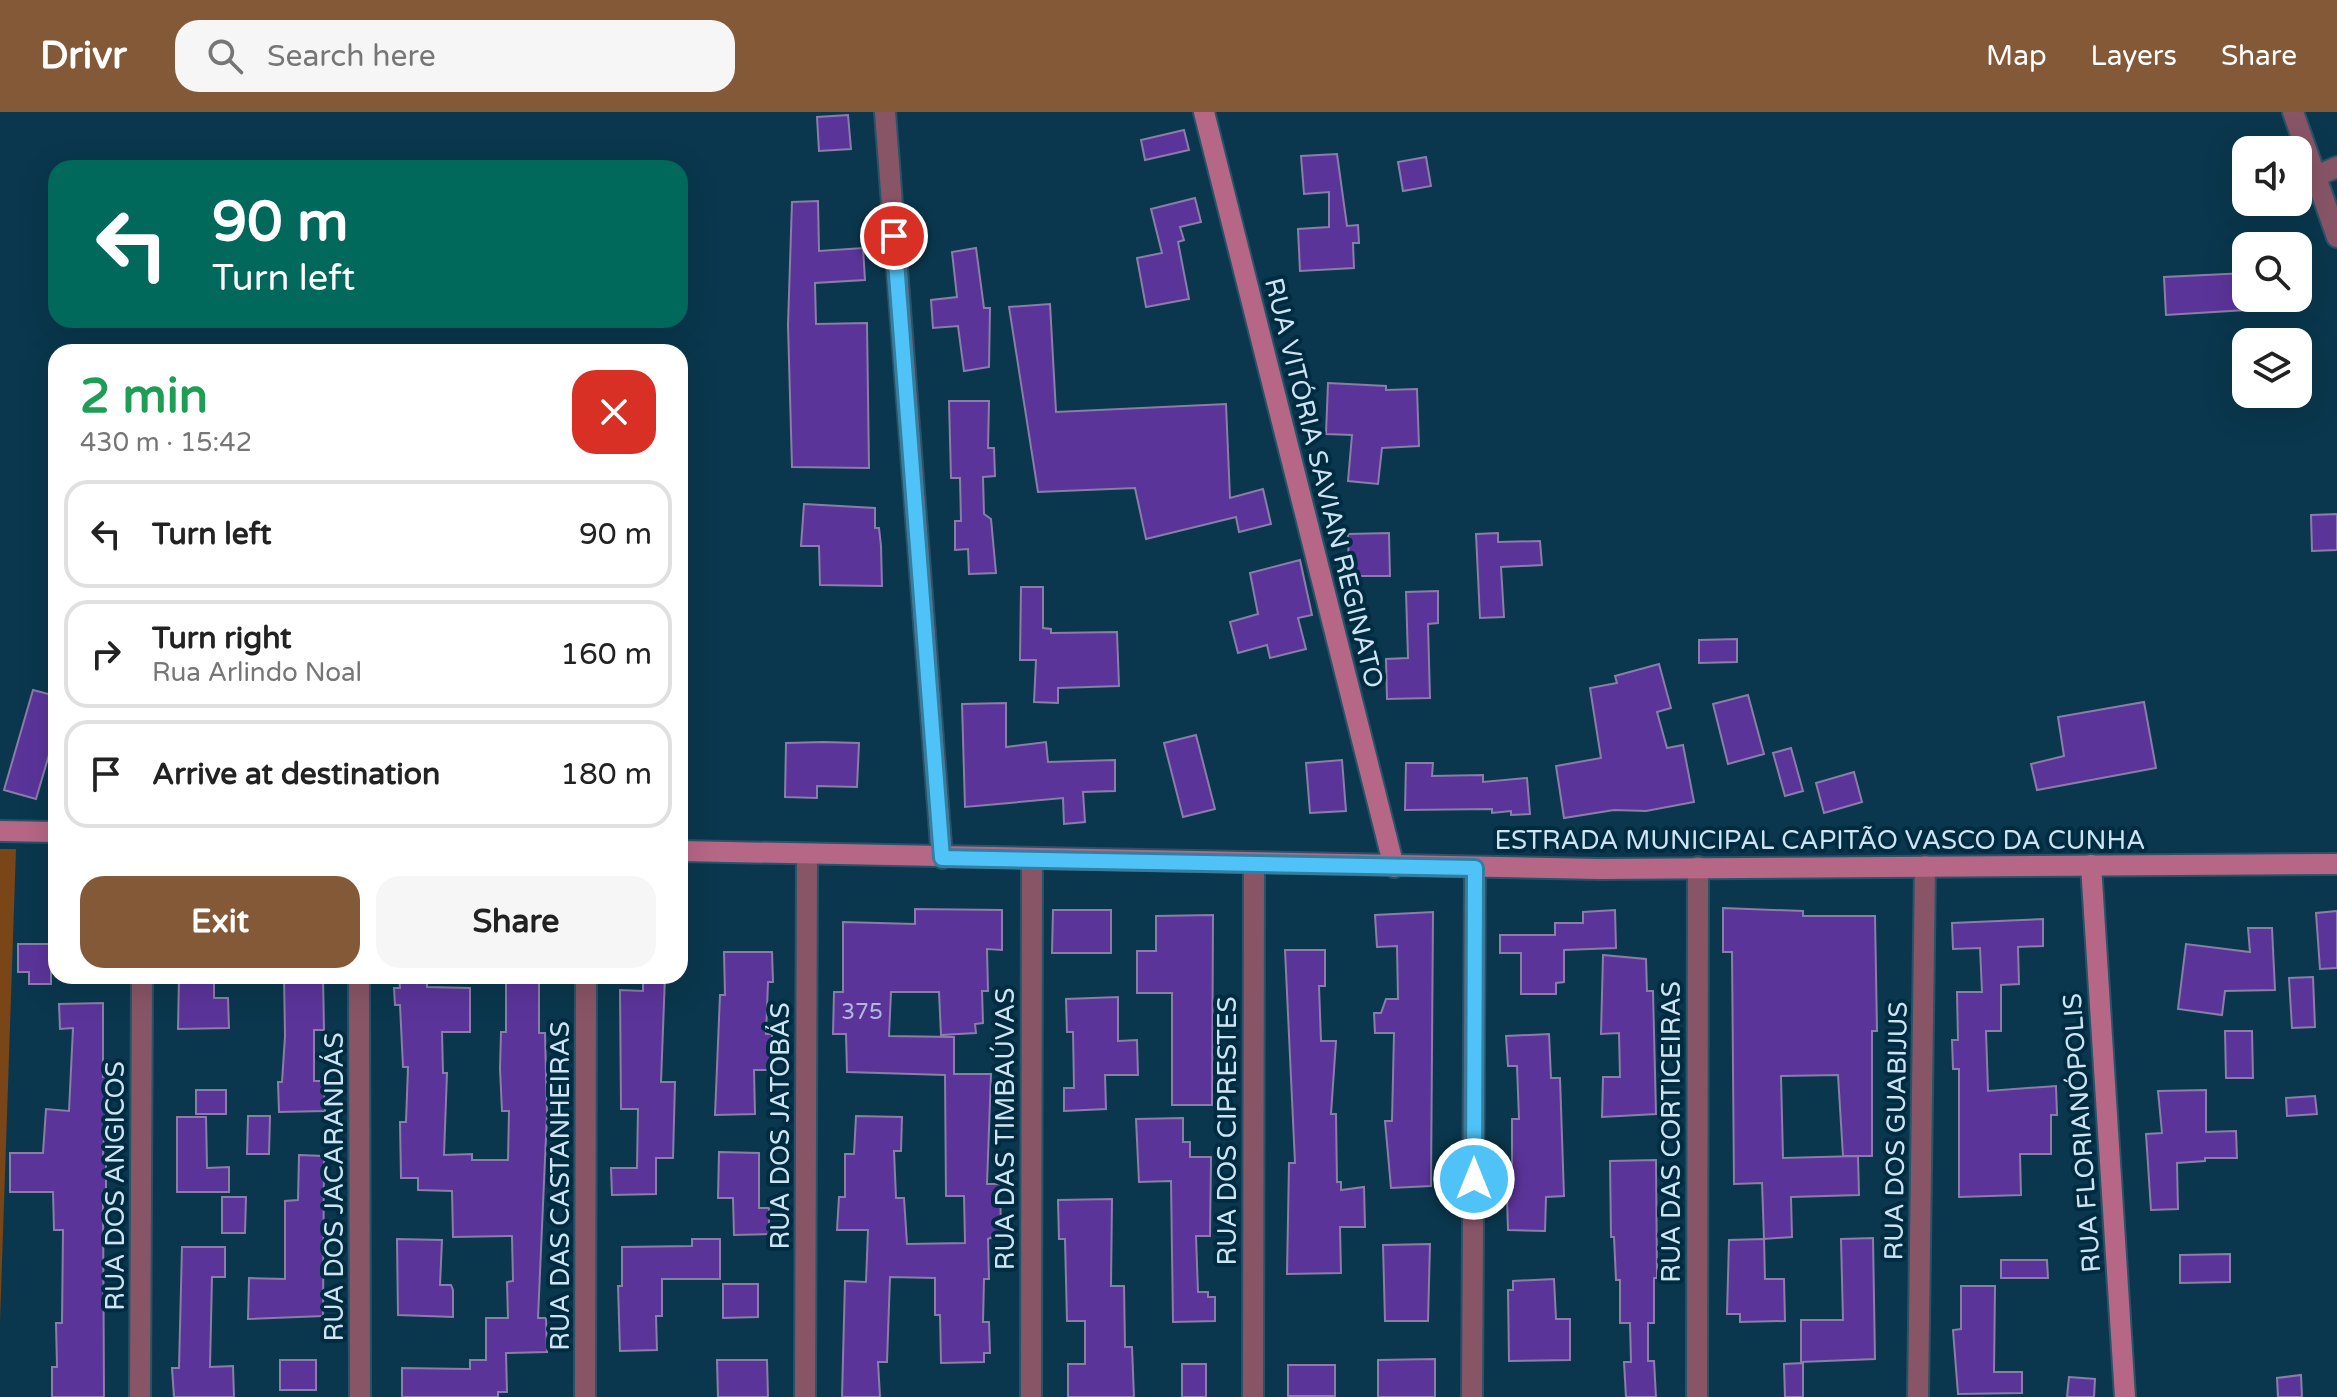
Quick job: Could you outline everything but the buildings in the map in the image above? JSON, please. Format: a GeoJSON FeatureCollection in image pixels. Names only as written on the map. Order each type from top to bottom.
{"type":"FeatureCollection","features":[{"type":"Feature","properties":{"kind":"main road","name":"RUA VITÓRIA SAVIAN REGINATO"},"geometry":{"type":"LineString","coordinates":[[1204,112],[1394,867]]}},
{"type":"Feature","properties":{"kind":"main road"},"geometry":{"type":"LineString","coordinates":[[0,831],[48,832]]}},
{"type":"Feature","properties":{"kind":"main road","name":"ESTRADA MUNICIPAL CAPITÃO VASCO DA CUNHA"},"geometry":{"type":"LineString","coordinates":[[688,851],[1475,868],[2337,864]]}},
{"type":"Feature","properties":{"kind":"main road","name":"RUA FLORIANÓPOLIS"},"geometry":{"type":"LineString","coordinates":[[2091,865],[2125,1397]]}},
{"type":"Feature","properties":{"kind":"street"},"geometry":{"type":"LineString","coordinates":[[885,112],[942,858]]}},
{"type":"Feature","properties":{"kind":"street"},"geometry":{"type":"LineString","coordinates":[[2293,112],[2337,237]]}},
{"type":"Feature","properties":{"kind":"street"},"geometry":{"type":"LineString","coordinates":[[2314,177],[2337,167]]}},
{"type":"Feature","properties":{"kind":"street","name":"RUA DOS JATOBÁS"},"geometry":{"type":"LineString","coordinates":[[805,1397],[807,855]]}},
{"type":"Feature","properties":{"kind":"street","name":"RUA DAS TIMBAÚVAS"},"geometry":{"type":"LineString","coordinates":[[1031,1397],[1032,860]]}},
{"type":"Feature","properties":{"kind":"street","name":"RUA DOS CIPRESTES"},"geometry":{"type":"LineString","coordinates":[[1253,1397],[1254,865]]}},
{"type":"Feature","properties":{"kind":"street","name":"RUA DOS GUABIJUS"},"geometry":{"type":"LineString","coordinates":[[1918,1397],[1925,866]]}},
{"type":"Feature","properties":{"kind":"street","name":"RUA DAS CORTICEIRAS"},"geometry":{"type":"LineString","coordinates":[[1697,1397],[1698,867]]}},
{"type":"Feature","properties":{"kind":"street"},"geometry":{"type":"LineString","coordinates":[[1472,1397],[1475,868]]}},
{"type":"Feature","properties":{"kind":"street","name":"RUA DOS ANGICOS"},"geometry":{"type":"LineString","coordinates":[[140,1397],[142,984]]}},
{"type":"Feature","properties":{"kind":"street","name":"RUA DOS JACARANDÁS"},"geometry":{"type":"LineString","coordinates":[[359,984],[360,1397]]}},
{"type":"Feature","properties":{"kind":"street","name":"RUA DAS CASTANHEIRAS"},"geometry":{"type":"LineString","coordinates":[[585,1397],[586,984]]}},
{"type":"Feature","properties":{"kind":"shaded area"},"geometry":{"type":"Polygon","coordinates":[[[0,849],[16,849],[0,1322],[0,849]]]}},
{"type":"Feature","properties":{"kind":"route"},"geometry":{"type":"LineString","coordinates":[[894,236],[942,858],[1475,868],[1474,1179]]}}]}
